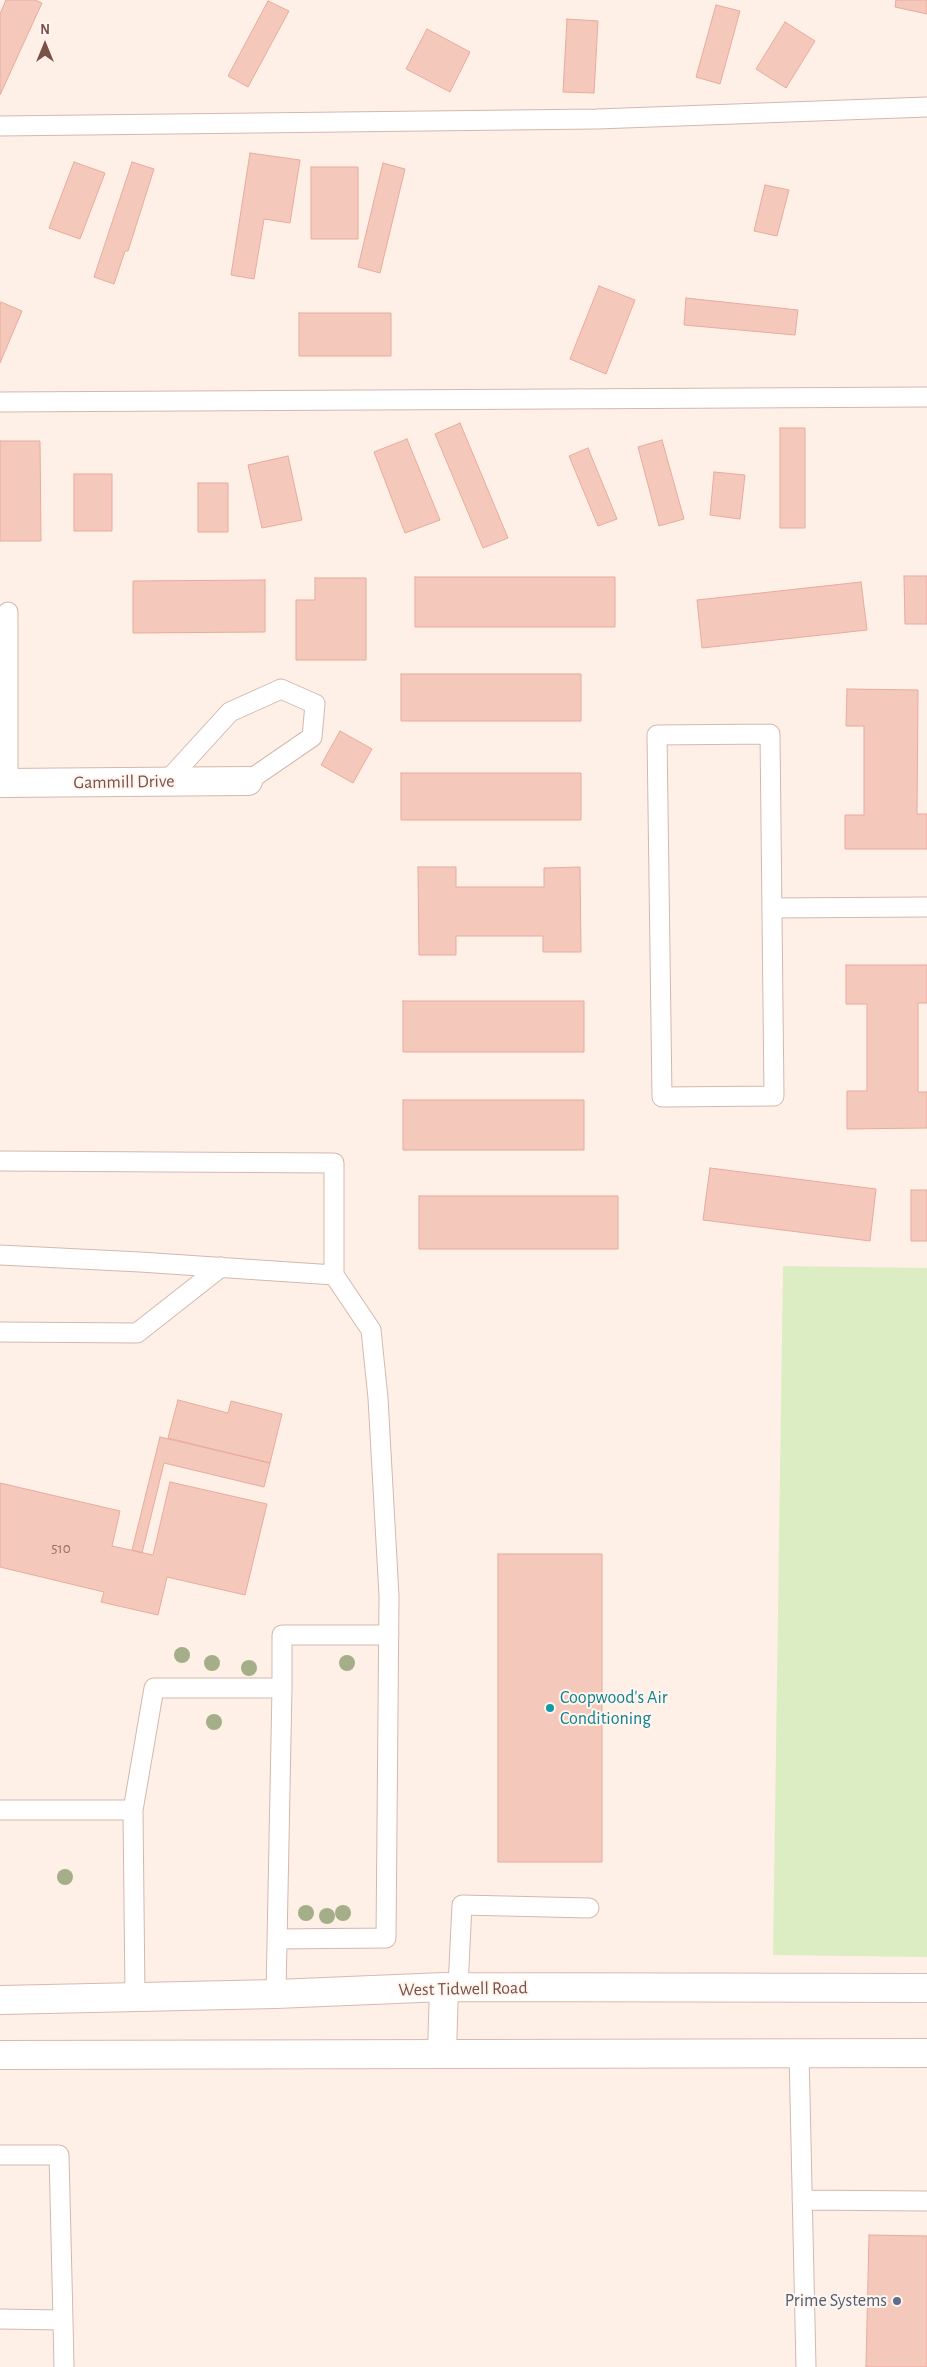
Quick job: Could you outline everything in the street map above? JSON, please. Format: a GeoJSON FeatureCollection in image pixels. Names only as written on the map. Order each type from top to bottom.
{"type":"FeatureCollection","features":[{"type":"Feature","properties":{"kind":"main road","name":"Gammill Drive"},"geometry":{"type":"LineString","coordinates":[[4,783],[248,781]]}},
{"type":"Feature","properties":{"kind":"main road","name":"West Tidwell Road"},"geometry":{"type":"LineString","coordinates":[[0,2000],[276,1994],[451,1987],[927,1988]]}},
{"type":"Feature","properties":{"kind":"main road"},"geometry":{"type":"LineString","coordinates":[[442,2052],[451,1987]]}},
{"type":"Feature","properties":{"kind":"main road"},"geometry":{"type":"LineString","coordinates":[[0,2055],[442,2052],[927,2053]]}},
{"type":"Feature","properties":{"kind":"lane"},"geometry":{"type":"LineString","coordinates":[[0,126],[597,119],[927,108]]}},
{"type":"Feature","properties":{"kind":"lane"},"geometry":{"type":"LineString","coordinates":[[0,402],[927,397]]}},
{"type":"Feature","properties":{"kind":"lane"},"geometry":{"type":"LineString","coordinates":[[4,783],[8,612]]}},
{"type":"Feature","properties":{"kind":"lane"},"geometry":{"type":"LineString","coordinates":[[167,782],[230,712],[281,689],[315,704],[312,737],[248,781]]}},
{"type":"Feature","properties":{"kind":"lane"},"geometry":{"type":"LineString","coordinates":[[770,734],[772,908],[774,1096],[662,1097],[656,735],[770,734]]}},
{"type":"Feature","properties":{"kind":"lane"},"geometry":{"type":"LineString","coordinates":[[772,908],[927,907]]}},
{"type":"Feature","properties":{"kind":"lane"},"geometry":{"type":"LineString","coordinates":[[0,1161],[334,1163],[334,1275],[371,1330],[378,1408],[389,1635],[386,1938],[277,1940]]}},
{"type":"Feature","properties":{"kind":"lane"},"geometry":{"type":"LineString","coordinates":[[0,1256],[221,1267],[334,1275]]}},
{"type":"Feature","properties":{"kind":"lane"},"geometry":{"type":"LineString","coordinates":[[0,1332],[137,1333],[221,1267]]}},
{"type":"Feature","properties":{"kind":"lane"},"geometry":{"type":"LineString","coordinates":[[276,1994],[282,1635],[389,1635]]}},
{"type":"Feature","properties":{"kind":"lane"},"geometry":{"type":"LineString","coordinates":[[135,1997],[133,1810],[154,1688],[282,1688]]}},
{"type":"Feature","properties":{"kind":"lane"},"geometry":{"type":"LineString","coordinates":[[0,1810],[133,1810]]}},
{"type":"Feature","properties":{"kind":"lane"},"geometry":{"type":"LineString","coordinates":[[451,1987],[462,1905],[589,1908]]}},
{"type":"Feature","properties":{"kind":"lane"},"geometry":{"type":"LineString","coordinates":[[799,2052],[806,2367]]}},
{"type":"Feature","properties":{"kind":"lane"},"geometry":{"type":"LineString","coordinates":[[0,2155],[59,2155],[64,2367]]}},
{"type":"Feature","properties":{"kind":"lane"},"geometry":{"type":"LineString","coordinates":[[802,2200],[927,2201]]}},
{"type":"Feature","properties":{"kind":"lane"},"geometry":{"type":"LineString","coordinates":[[0,2319],[63,2320]]}},
{"type":"Feature","properties":{"kind":"green space"},"geometry":{"type":"Polygon","coordinates":[[[783,1266],[927,1268],[927,1957],[773,1955],[783,1266]]]}},
{"type":"Feature","properties":{"kind":"building"},"geometry":{"type":"Polygon","coordinates":[[[6,0],[35,0],[42,3],[0,95],[0,14],[6,0]]]}},
{"type":"Feature","properties":{"kind":"building"},"geometry":{"type":"Polygon","coordinates":[[[896,0],[927,0],[927,14],[895,7],[896,0]]]}},
{"type":"Feature","properties":{"kind":"building"},"geometry":{"type":"Polygon","coordinates":[[[268,1],[289,11],[248,87],[228,76],[268,1]]]}},
{"type":"Feature","properties":{"kind":"building"},"geometry":{"type":"Polygon","coordinates":[[[716,5],[740,11],[720,84],[696,77],[716,5]]]}},
{"type":"Feature","properties":{"kind":"building"},"geometry":{"type":"Polygon","coordinates":[[[567,19],[598,21],[594,93],[563,92],[567,19]]]}},
{"type":"Feature","properties":{"kind":"building"},"geometry":{"type":"Polygon","coordinates":[[[785,22],[815,41],[786,88],[756,69],[785,22]]]}},
{"type":"Feature","properties":{"kind":"building"},"geometry":{"type":"Polygon","coordinates":[[[427,29],[470,52],[450,92],[406,69],[427,29]]]}},
{"type":"Feature","properties":{"kind":"building"},"geometry":{"type":"Polygon","coordinates":[[[250,153],[300,160],[290,223],[264,219],[254,279],[231,275],[250,153]]]}},
{"type":"Feature","properties":{"kind":"building"},"geometry":{"type":"Polygon","coordinates":[[[74,162],[105,173],[80,239],[49,228],[74,162]]]}},
{"type":"Feature","properties":{"kind":"building"},"geometry":{"type":"Polygon","coordinates":[[[132,162],[154,169],[128,251],[125,251],[114,284],[94,277],[132,162]]]}},
{"type":"Feature","properties":{"kind":"building"},"geometry":{"type":"Polygon","coordinates":[[[383,163],[405,169],[380,273],[358,267],[383,163]]]}},
{"type":"Feature","properties":{"kind":"building"},"geometry":{"type":"Polygon","coordinates":[[[311,167],[358,167],[358,239],[311,239],[311,167]]]}},
{"type":"Feature","properties":{"kind":"building"},"geometry":{"type":"Polygon","coordinates":[[[765,185],[789,190],[777,236],[754,231],[765,185]]]}},
{"type":"Feature","properties":{"kind":"building"},"geometry":{"type":"Polygon","coordinates":[[[599,286],[635,300],[606,374],[570,359],[599,286]]]}},
{"type":"Feature","properties":{"kind":"building"},"geometry":{"type":"Polygon","coordinates":[[[686,298],[798,310],[795,335],[684,325],[686,298]]]}},
{"type":"Feature","properties":{"kind":"building"},"geometry":{"type":"Polygon","coordinates":[[[1,302],[22,311],[0,363],[0,305],[1,302]]]}},
{"type":"Feature","properties":{"kind":"building"},"geometry":{"type":"Polygon","coordinates":[[[299,313],[391,313],[391,356],[299,356],[299,313]]]}},
{"type":"Feature","properties":{"kind":"building"},"geometry":{"type":"Polygon","coordinates":[[[460,423],[508,538],[483,548],[435,434],[460,423]]]}},
{"type":"Feature","properties":{"kind":"building"},"geometry":{"type":"Polygon","coordinates":[[[780,428],[805,428],[805,528],[780,528],[780,428]]]}},
{"type":"Feature","properties":{"kind":"building"},"geometry":{"type":"Polygon","coordinates":[[[407,439],[440,520],[405,533],[374,452],[407,439]]]}},
{"type":"Feature","properties":{"kind":"building"},"geometry":{"type":"Polygon","coordinates":[[[662,440],[684,519],[659,526],[638,447],[662,440]]]}},
{"type":"Feature","properties":{"kind":"building"},"geometry":{"type":"Polygon","coordinates":[[[0,441],[40,441],[41,541],[0,541],[0,441]]]}},
{"type":"Feature","properties":{"kind":"building"},"geometry":{"type":"Polygon","coordinates":[[[588,448],[617,519],[598,526],[569,456],[588,448]]]}},
{"type":"Feature","properties":{"kind":"building"},"geometry":{"type":"Polygon","coordinates":[[[288,456],[302,520],[262,528],[248,465],[288,456]]]}},
{"type":"Feature","properties":{"kind":"building"},"geometry":{"type":"Polygon","coordinates":[[[714,472],[745,475],[740,519],[710,515],[714,472]]]}},
{"type":"Feature","properties":{"kind":"building"},"geometry":{"type":"Polygon","coordinates":[[[74,474],[112,474],[112,531],[74,531],[74,474]]]}},
{"type":"Feature","properties":{"kind":"building"},"geometry":{"type":"Polygon","coordinates":[[[198,483],[228,483],[228,532],[198,532],[198,483]]]}},
{"type":"Feature","properties":{"kind":"building"},"geometry":{"type":"Polygon","coordinates":[[[904,576],[927,576],[927,624],[905,624],[904,576]]]}},
{"type":"Feature","properties":{"kind":"building"},"geometry":{"type":"Polygon","coordinates":[[[415,577],[615,577],[615,627],[415,627],[415,577]]]}},
{"type":"Feature","properties":{"kind":"building"},"geometry":{"type":"Polygon","coordinates":[[[315,578],[366,578],[366,660],[296,660],[296,600],[315,600],[315,578]]]}},
{"type":"Feature","properties":{"kind":"building"},"geometry":{"type":"Polygon","coordinates":[[[265,580],[265,632],[133,633],[133,581],[265,580]]]}},
{"type":"Feature","properties":{"kind":"building"},"geometry":{"type":"Polygon","coordinates":[[[861,582],[867,630],[702,648],[697,600],[861,582]]]}},
{"type":"Feature","properties":{"kind":"building"},"geometry":{"type":"Polygon","coordinates":[[[401,674],[581,674],[581,721],[401,721],[401,674]]]}},
{"type":"Feature","properties":{"kind":"building"},"geometry":{"type":"Polygon","coordinates":[[[847,689],[918,690],[917,814],[927,814],[927,849],[845,849],[845,815],[864,815],[864,726],[846,726],[847,689]]]}},
{"type":"Feature","properties":{"kind":"building"},"geometry":{"type":"Polygon","coordinates":[[[340,731],[372,749],[353,783],[321,765],[340,731]]]}},
{"type":"Feature","properties":{"kind":"building"},"geometry":{"type":"Polygon","coordinates":[[[401,773],[581,773],[581,820],[401,820],[401,773]]]}},
{"type":"Feature","properties":{"kind":"building"},"geometry":{"type":"Polygon","coordinates":[[[418,867],[456,867],[456,887],[544,887],[544,868],[580,867],[581,952],[543,952],[543,936],[456,936],[456,955],[419,955],[418,867]]]}},
{"type":"Feature","properties":{"kind":"building"},"geometry":{"type":"Polygon","coordinates":[[[846,965],[927,965],[927,1003],[918,1003],[918,1092],[927,1092],[927,1128],[847,1129],[847,1091],[867,1091],[867,1004],[846,1004],[846,965]]]}},
{"type":"Feature","properties":{"kind":"building"},"geometry":{"type":"Polygon","coordinates":[[[403,1001],[584,1001],[584,1052],[403,1052],[403,1001]]]}},
{"type":"Feature","properties":{"kind":"building"},"geometry":{"type":"Polygon","coordinates":[[[403,1100],[584,1100],[584,1150],[403,1150],[403,1100]]]}},
{"type":"Feature","properties":{"kind":"building"},"geometry":{"type":"Polygon","coordinates":[[[710,1168],[876,1189],[870,1241],[703,1220],[710,1168]]]}},
{"type":"Feature","properties":{"kind":"building"},"geometry":{"type":"Polygon","coordinates":[[[911,1190],[927,1190],[927,1241],[911,1241],[911,1190]]]}},
{"type":"Feature","properties":{"kind":"building"},"geometry":{"type":"Polygon","coordinates":[[[419,1196],[618,1196],[618,1249],[419,1249],[419,1196]]]}},
{"type":"Feature","properties":{"kind":"building"},"geometry":{"type":"Polygon","coordinates":[[[178,1400],[228,1413],[231,1401],[282,1414],[270,1463],[168,1438],[178,1400]]]}},
{"type":"Feature","properties":{"kind":"building"},"geometry":{"type":"Polygon","coordinates":[[[160,1437],[270,1463],[264,1487],[164,1463],[142,1553],[132,1550],[160,1437]]]}},
{"type":"Feature","properties":{"kind":"building"},"geometry":{"type":"Polygon","coordinates":[[[170,1482],[267,1504],[245,1595],[167,1577],[158,1615],[101,1602],[104,1592],[0,1567],[0,1483],[120,1511],[112,1546],[153,1555],[170,1482]]]}},
{"type":"Feature","properties":{"kind":"building","name":"Coopwood's Air Conditioning"},"geometry":{"type":"Polygon","coordinates":[[[498,1554],[602,1554],[602,1862],[498,1862],[498,1554]]]}},
{"type":"Feature","properties":{"kind":"building","name":"Prime Systems"},"geometry":{"type":"Polygon","coordinates":[[[869,2235],[927,2236],[927,2367],[866,2367],[869,2235]]]}},
{"type":"Feature","properties":{"kind":"place","name":"Coopwood's Air Conditioning"},"geometry":{"type":"Point","coordinates":[550,1708]}},
{"type":"Feature","properties":{"kind":"place","name":"Prime Systems"},"geometry":{"type":"Point","coordinates":[897,2301]}}]}
